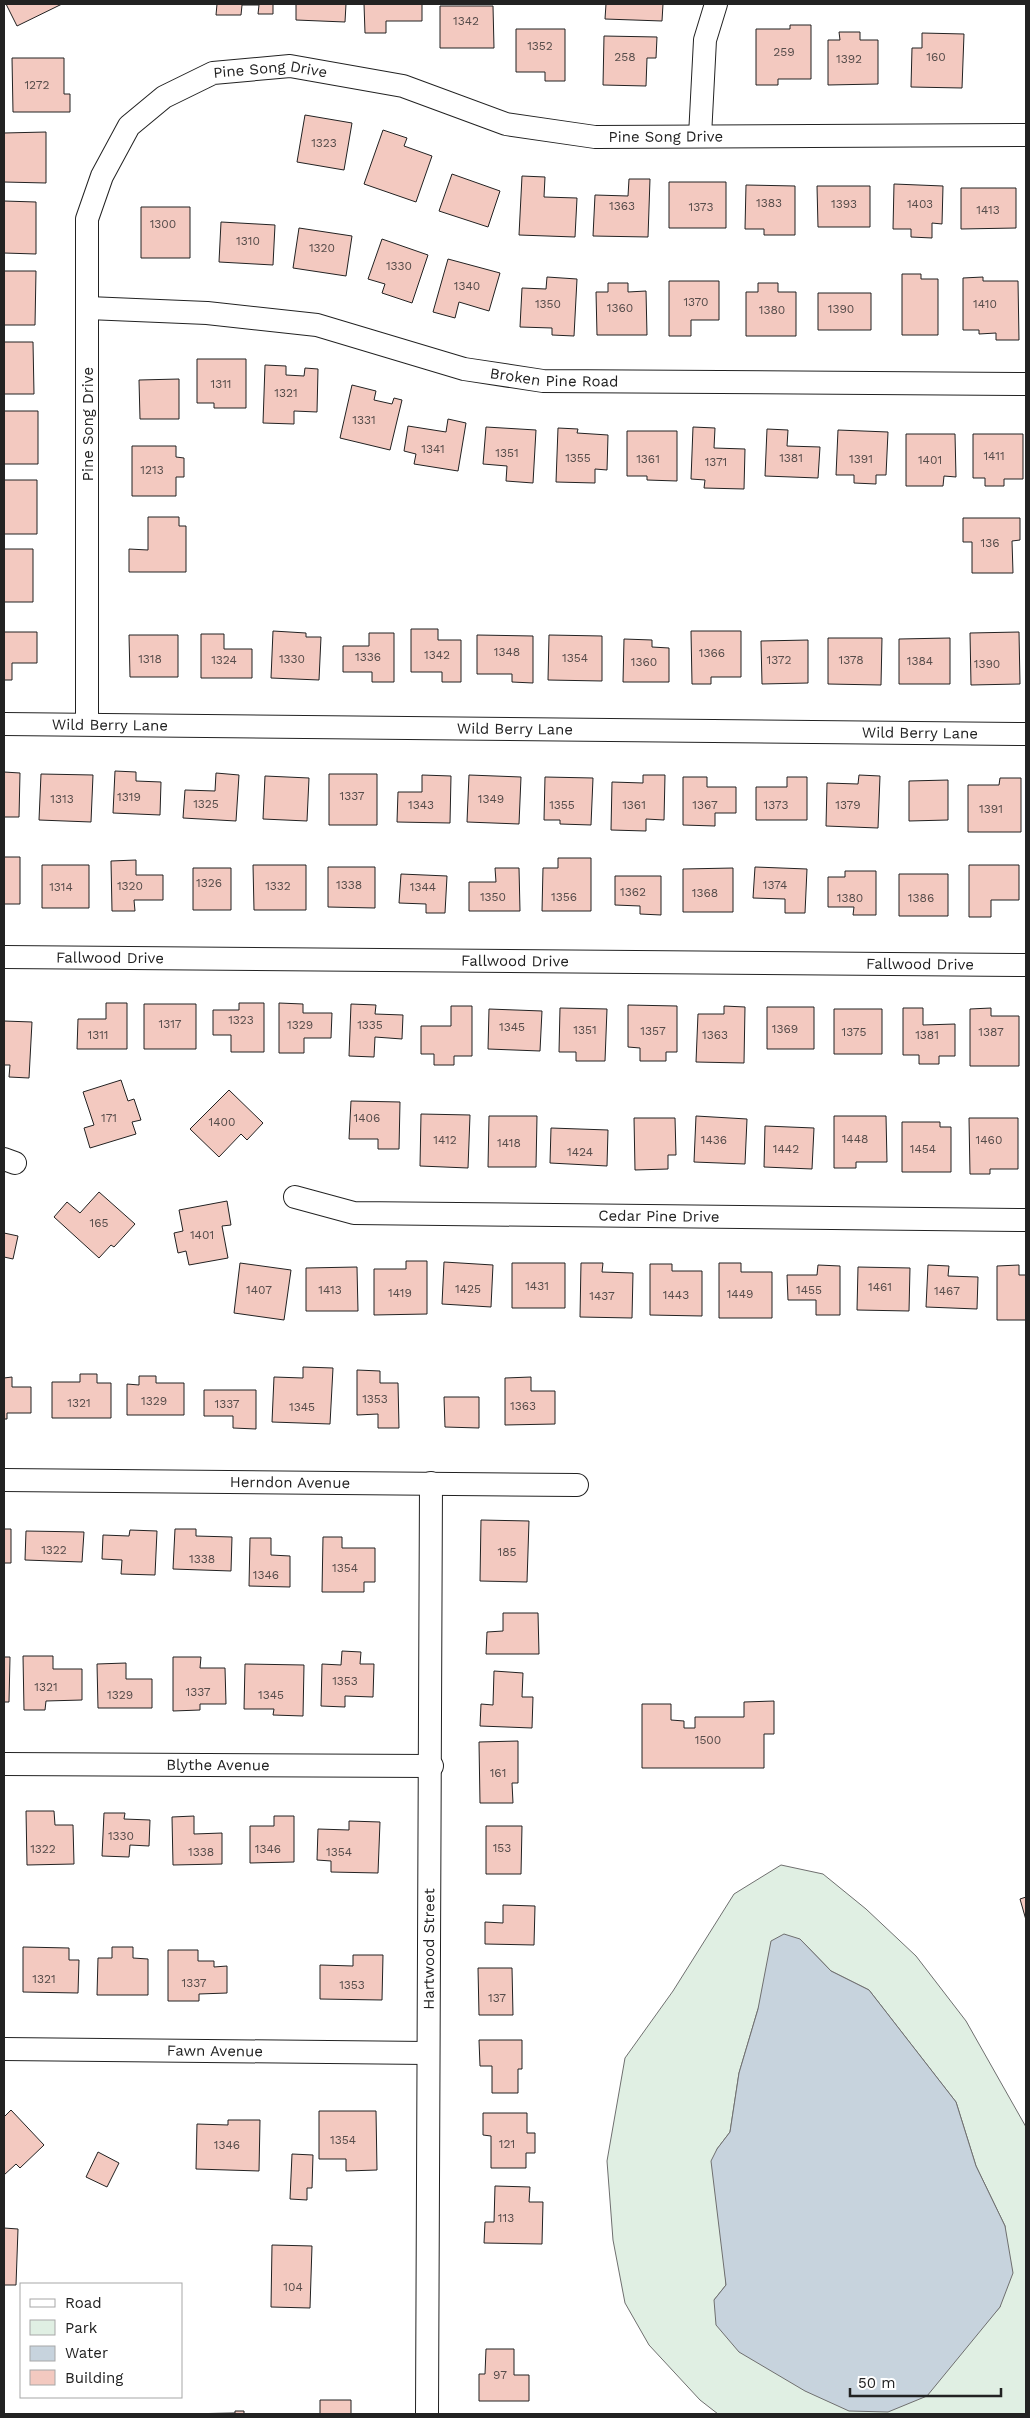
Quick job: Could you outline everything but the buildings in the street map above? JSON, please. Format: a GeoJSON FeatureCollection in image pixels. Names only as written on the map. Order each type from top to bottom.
{"type":"FeatureCollection","features":[{"type":"Feature","properties":{"kind":"street"},"geometry":{"type":"LineString","coordinates":[[700,136],[705,40],[716,4]]}},
{"type":"Feature","properties":{"kind":"street","name":"Pine Song Drive"},"geometry":{"type":"LineString","coordinates":[[87,724],[87,219],[102,176],[129,126],[164,97],[213,72],[290,66],[403,86],[506,124],[595,137],[1026,135]]}},
{"type":"Feature","properties":{"kind":"street","name":"Broken Pine Road"},"geometry":{"type":"LineString","coordinates":[[88,308],[207,314],[318,326],[464,369],[543,381],[1026,384]]}},
{"type":"Feature","properties":{"kind":"street","name":"Wild Berry Lane"},"geometry":{"type":"LineString","coordinates":[[4,724],[1026,734]]}},
{"type":"Feature","properties":{"kind":"street","name":"Fallwood Drive"},"geometry":{"type":"LineString","coordinates":[[4,958],[1026,965]]}},
{"type":"Feature","properties":{"kind":"street","name":"Cedar Pine Drive"},"geometry":{"type":"LineString","coordinates":[[295,1197],[354,1213],[1026,1220]]}},
{"type":"Feature","properties":{"kind":"street","name":"Herndon Avenue"},"geometry":{"type":"LineString","coordinates":[[4,1480],[576,1485]]}},
{"type":"Feature","properties":{"kind":"street","name":"Hartwood Street"},"geometry":{"type":"LineString","coordinates":[[428,2414],[428,2052],[432,1766],[431,1483]]}},
{"type":"Feature","properties":{"kind":"street","name":"Blythe Avenue"},"geometry":{"type":"LineString","coordinates":[[4,1764],[432,1766]]}},
{"type":"Feature","properties":{"kind":"street","name":"Fawn Avenue"},"geometry":{"type":"LineString","coordinates":[[4,2049],[428,2052]]}},
{"type":"Feature","properties":{"kind":"green space"},"geometry":{"type":"Polygon","coordinates":[[[781,1865],[823,1874],[866,1909],[916,1956],[966,2021],[1026,2127],[1026,2414],[718,2414],[700,2400],[649,2345],[625,2303],[613,2240],[607,2161],[625,2058],[673,1991],[734,1894],[781,1865]],[[800,1939],[758,2009],[739,2073],[730,2132],[717,2149],[726,2285],[714,2300],[974,2336],[1000,2307],[1005,2226],[976,2166],[956,2102],[869,1990],[831,1971],[800,1939]]]}},
{"type":"Feature","properties":{"kind":"water"},"geometry":{"type":"Polygon","coordinates":[[[784,1934],[800,1939],[831,1971],[869,1990],[956,2102],[976,2166],[1005,2226],[1013,2273],[1000,2307],[927,2396],[888,2412],[849,2411],[805,2391],[739,2352],[716,2325],[714,2300],[726,2285],[711,2161],[717,2149],[730,2132],[739,2073],[758,2009],[771,1941],[784,1934]]]}}]}
